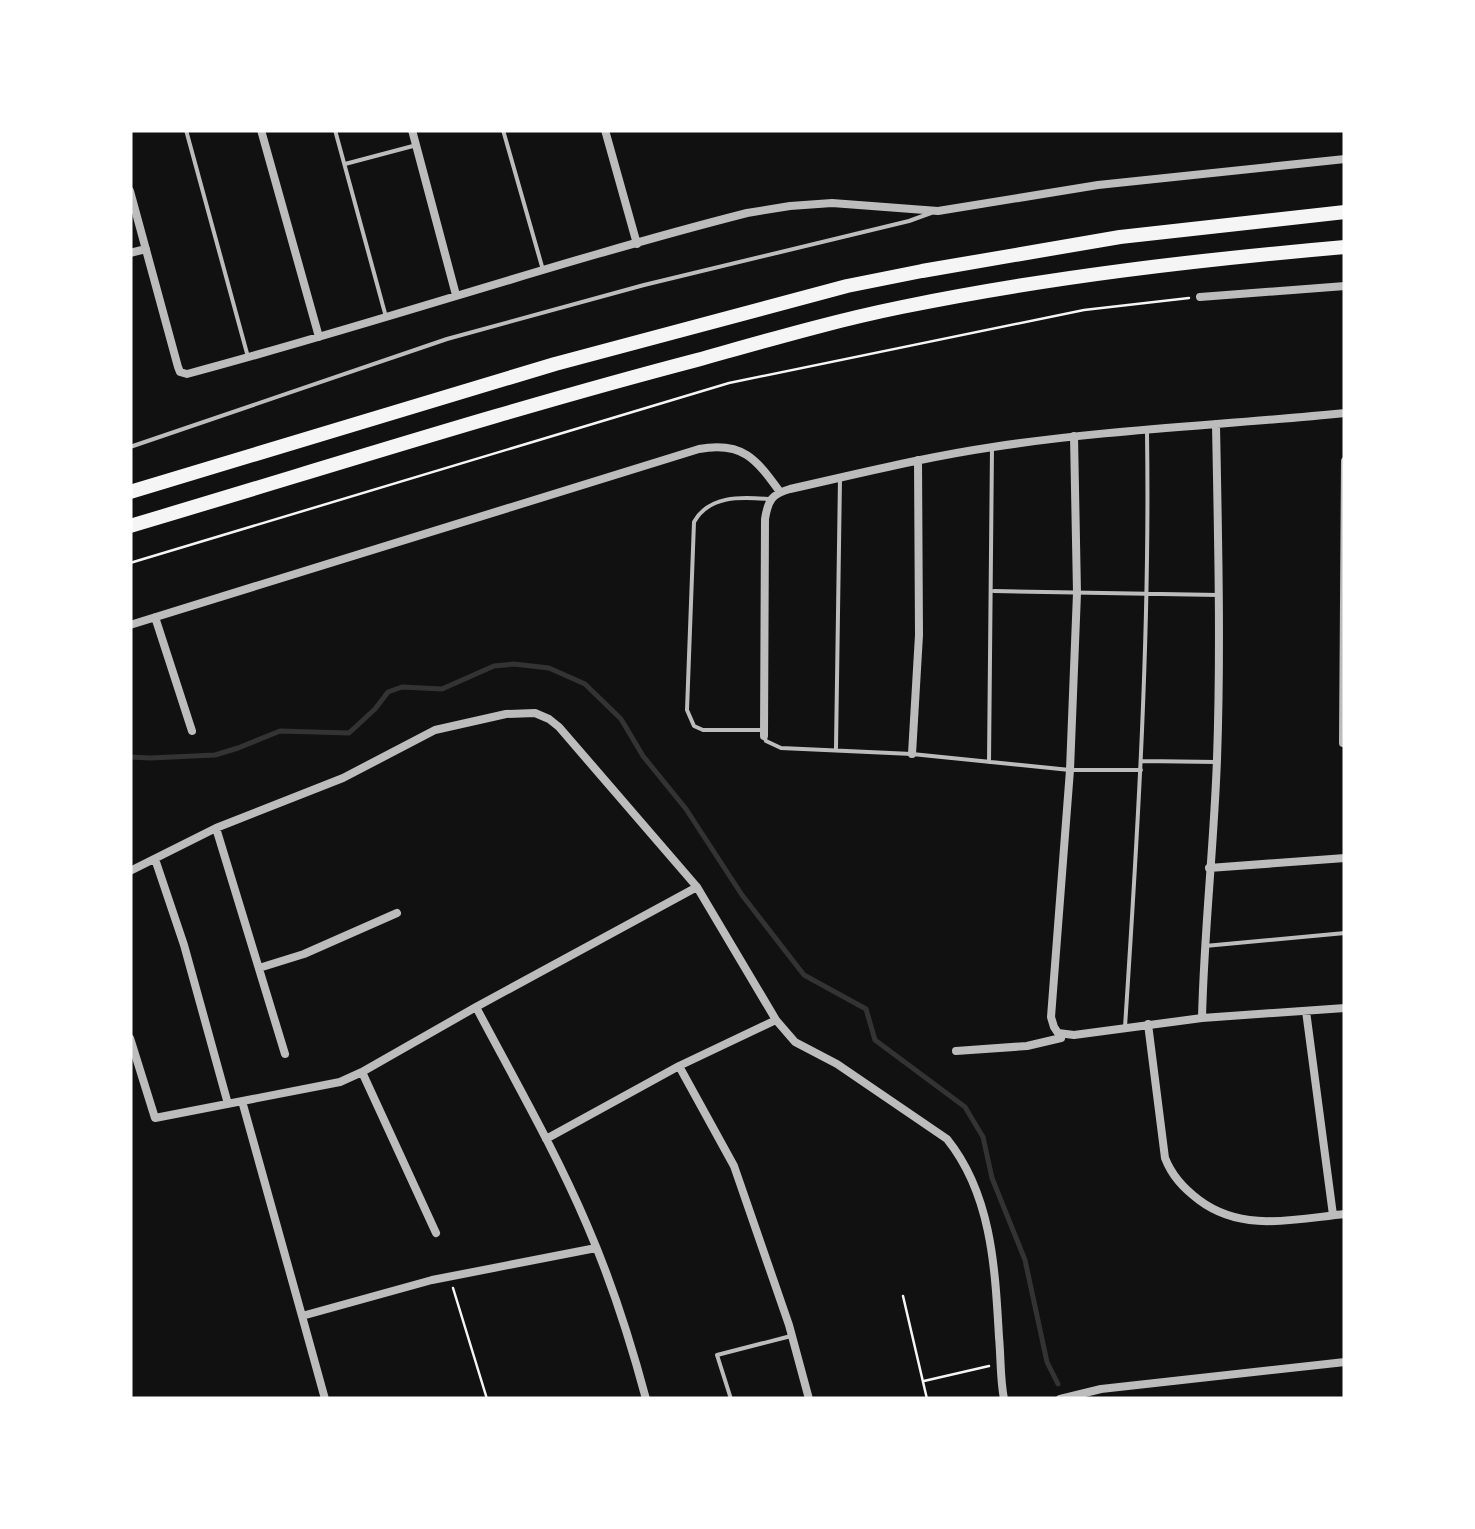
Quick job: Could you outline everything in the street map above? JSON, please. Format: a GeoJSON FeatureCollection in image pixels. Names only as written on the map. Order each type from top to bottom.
{"type":"FeatureCollection","features":[{"type":"Feature","properties":{"kind":"highway"},"geometry":{"type":"LineString","coordinates":[[130,492],[555,364],[847,286],[1120,237],[1345,212]]}},
{"type":"Feature","properties":{"kind":"highway"},"geometry":{"type":"LineString","coordinates":[[130,526],[529,406],[846,320],[1026,284],[1345,247]]}},
{"type":"Feature","properties":{"kind":"street"},"geometry":{"type":"LineString","coordinates":[[262,130],[320,337]]}},
{"type":"Feature","properties":{"kind":"street"},"geometry":{"type":"LineString","coordinates":[[412,130],[456,295]]}},
{"type":"Feature","properties":{"kind":"street"},"geometry":{"type":"LineString","coordinates":[[605,130],[637,244]]}},
{"type":"Feature","properties":{"kind":"street"},"geometry":{"type":"LineString","coordinates":[[130,191],[178,367],[188,374],[748,213],[832,203],[938,210],[1098,185],[1345,159]]}},
{"type":"Feature","properties":{"kind":"street"},"geometry":{"type":"LineString","coordinates":[[130,254],[146,249]]}},
{"type":"Feature","properties":{"kind":"street"},"geometry":{"type":"LineString","coordinates":[[1200,297],[1345,286]]}},
{"type":"Feature","properties":{"kind":"street"},"geometry":{"type":"LineString","coordinates":[[764,733],[766,518],[770,499],[780,492],[992,447],[1074,436],[1345,413]]}},
{"type":"Feature","properties":{"kind":"street"},"geometry":{"type":"LineString","coordinates":[[1202,1018],[1217,762],[1216,424]]}},
{"type":"Feature","properties":{"kind":"street"},"geometry":{"type":"LineString","coordinates":[[956,1052],[1039,1044],[1061,1038],[1051,1017],[1070,770],[1077,593],[1074,436]]}},
{"type":"Feature","properties":{"kind":"street"},"geometry":{"type":"LineString","coordinates":[[130,625],[699,449],[720,446],[740,450],[764,470],[780,492]]}},
{"type":"Feature","properties":{"kind":"street"},"geometry":{"type":"LineString","coordinates":[[912,754],[919,635],[918,460]]}},
{"type":"Feature","properties":{"kind":"street"},"geometry":{"type":"LineString","coordinates":[[1343,743],[1345,461]]}},
{"type":"Feature","properties":{"kind":"street"},"geometry":{"type":"LineString","coordinates":[[156,617],[192,731]]}},
{"type":"Feature","properties":{"kind":"street"},"geometry":{"type":"LineString","coordinates":[[130,871],[216,828],[343,778],[435,730],[506,714],[536,713],[559,727],[697,886],[776,1020],[796,1042],[837,1064],[916,1118],[947,1140],[961,1157],[991,1240],[1004,1399]]}},
{"type":"Feature","properties":{"kind":"street"},"geometry":{"type":"LineString","coordinates":[[216,828],[285,1054]]}},
{"type":"Feature","properties":{"kind":"street"},"geometry":{"type":"LineString","coordinates":[[1209,868],[1345,858]]}},
{"type":"Feature","properties":{"kind":"street"},"geometry":{"type":"LineString","coordinates":[[155,859],[184,945],[228,1104]]}},
{"type":"Feature","properties":{"kind":"street"},"geometry":{"type":"LineString","coordinates":[[130,1038],[156,1118],[324,1086],[362,1072],[697,886]]}},
{"type":"Feature","properties":{"kind":"street"},"geometry":{"type":"LineString","coordinates":[[259,968],[304,954],[398,914]]}},
{"type":"Feature","properties":{"kind":"street"},"geometry":{"type":"LineString","coordinates":[[476,1007],[546,1139],[596,1248],[646,1399]]}},
{"type":"Feature","properties":{"kind":"street"},"geometry":{"type":"LineString","coordinates":[[1058,1033],[1074,1035],[1202,1018],[1345,1008]]}},
{"type":"Feature","properties":{"kind":"street"},"geometry":{"type":"LineString","coordinates":[[1306,1011],[1333,1215]]}},
{"type":"Feature","properties":{"kind":"street"},"geometry":{"type":"LineString","coordinates":[[546,1139],[680,1066],[776,1020]]}},
{"type":"Feature","properties":{"kind":"street"},"geometry":{"type":"LineString","coordinates":[[1148,1024],[1164,1158],[1180,1183],[1206,1205],[1244,1220],[1272,1222],[1345,1214]]}},
{"type":"Feature","properties":{"kind":"street"},"geometry":{"type":"LineString","coordinates":[[680,1066],[734,1166],[809,1399]]}},
{"type":"Feature","properties":{"kind":"street"},"geometry":{"type":"LineString","coordinates":[[362,1072],[436,1233]]}},
{"type":"Feature","properties":{"kind":"street"},"geometry":{"type":"LineString","coordinates":[[242,1101],[326,1399]]}},
{"type":"Feature","properties":{"kind":"street"},"geometry":{"type":"LineString","coordinates":[[302,1316],[450,1277],[596,1248]]}},
{"type":"Feature","properties":{"kind":"street"},"geometry":{"type":"LineString","coordinates":[[1060,1399],[1101,1389],[1345,1362]]}},
{"type":"Feature","properties":{"kind":"lane"},"geometry":{"type":"LineString","coordinates":[[186,130],[248,358]]}},
{"type":"Feature","properties":{"kind":"lane"},"geometry":{"type":"LineString","coordinates":[[335,130],[386,317]]}},
{"type":"Feature","properties":{"kind":"lane"},"geometry":{"type":"LineString","coordinates":[[503,130],[543,270]]}},
{"type":"Feature","properties":{"kind":"lane"},"geometry":{"type":"LineString","coordinates":[[345,164],[416,146]]}},
{"type":"Feature","properties":{"kind":"lane"},"geometry":{"type":"LineString","coordinates":[[130,447],[447,339],[644,285],[910,221],[938,210]]}},
{"type":"Feature","properties":{"kind":"lane"},"geometry":{"type":"LineString","coordinates":[[1125,1028],[1142,770],[1146,430]]}},
{"type":"Feature","properties":{"kind":"lane"},"geometry":{"type":"LineString","coordinates":[[990,762],[992,447]]}},
{"type":"Feature","properties":{"kind":"lane"},"geometry":{"type":"LineString","coordinates":[[836,749],[840,478]]}},
{"type":"Feature","properties":{"kind":"lane"},"geometry":{"type":"LineString","coordinates":[[770,499],[732,498],[715,502],[700,512],[694,522],[687,710],[694,726],[703,730],[764,733],[766,741],[782,748],[912,754],[1070,770],[1142,770]]}},
{"type":"Feature","properties":{"kind":"lane"},"geometry":{"type":"LineString","coordinates":[[992,591],[1219,596]]}},
{"type":"Feature","properties":{"kind":"lane"},"geometry":{"type":"LineString","coordinates":[[1142,761],[1217,762]]}},
{"type":"Feature","properties":{"kind":"lane"},"geometry":{"type":"LineString","coordinates":[[1204,946],[1345,934]]}},
{"type":"Feature","properties":{"kind":"lane"},"geometry":{"type":"LineString","coordinates":[[730,1399],[718,1355],[791,1336]]}},
{"type":"Feature","properties":{"kind":"path"},"geometry":{"type":"LineString","coordinates":[[130,563],[729,383],[1084,310],[1200,297]]}},
{"type":"Feature","properties":{"kind":"path"},"geometry":{"type":"LineString","coordinates":[[450,1277],[487,1399]]}},
{"type":"Feature","properties":{"kind":"path"},"geometry":{"type":"LineString","coordinates":[[903,1296],[927,1399]]}},
{"type":"Feature","properties":{"kind":"path"},"geometry":{"type":"LineString","coordinates":[[923,1382],[1001,1363]]}},
{"type":"Feature","properties":{"kind":"waterway"},"geometry":{"type":"LineString","coordinates":[[130,757],[215,755],[280,731],[349,733],[388,692],[402,687],[442,689],[494,666],[549,668],[585,684],[621,719],[742,895],[804,975],[866,1009],[875,1040],[965,1107],[983,1137],[992,1178],[1025,1260],[1047,1362],[1058,1384]]}}]}
